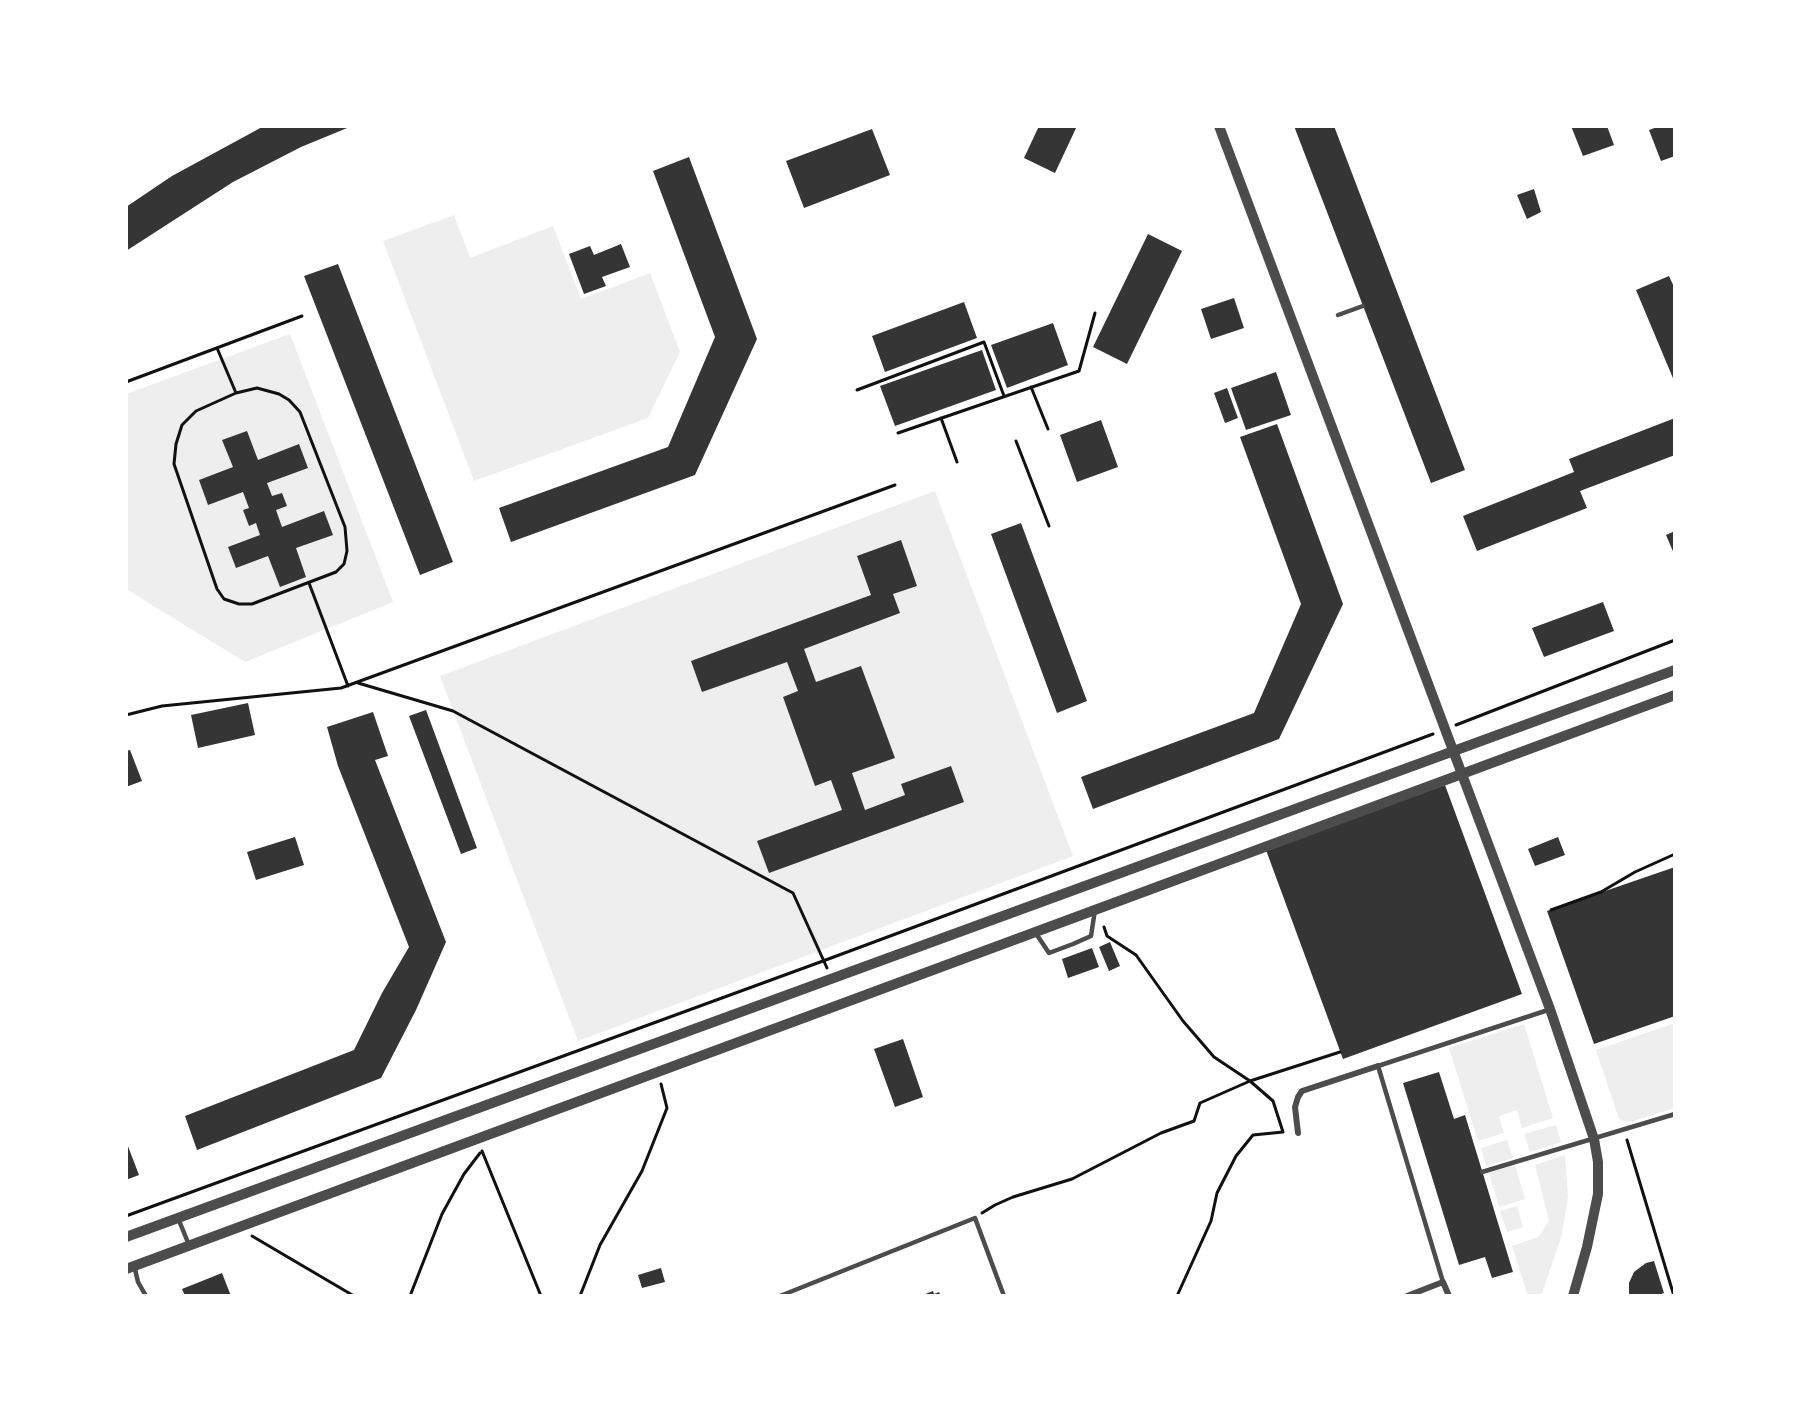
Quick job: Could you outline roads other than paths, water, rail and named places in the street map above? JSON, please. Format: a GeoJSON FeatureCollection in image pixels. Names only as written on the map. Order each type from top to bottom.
{"type":"FeatureCollection","features":[{"type":"Feature","properties":{"kind":"street"},"geometry":{"type":"LineString","coordinates":[[1219,126],[1550,1009],[1594,1139],[1598,1162],[1598,1194],[1587,1247],[1573,1296]]}},
{"type":"Feature","properties":{"kind":"street"},"geometry":{"type":"LineString","coordinates":[[126,1237],[1675,670]]}},
{"type":"Feature","properties":{"kind":"street"},"geometry":{"type":"LineString","coordinates":[[130,1267],[1675,695]]}},
{"type":"Feature","properties":{"kind":"street"},"geometry":{"type":"LineString","coordinates":[[1298,1133],[1295,1107],[1302,1091],[1378,1066]]}},
{"type":"Feature","properties":{"kind":"street"},"geometry":{"type":"LineString","coordinates":[[1407,1296],[1443,1282],[1449,1296]]}},
{"type":"Feature","properties":{"kind":"lane"},"geometry":{"type":"LineString","coordinates":[[1338,315],[1363,306]]}},
{"type":"Feature","properties":{"kind":"lane"},"geometry":{"type":"LineString","coordinates":[[1035,932],[1049,953],[1073,944],[1091,936],[1096,909]]}},
{"type":"Feature","properties":{"kind":"lane"},"geometry":{"type":"LineString","coordinates":[[1443,1282],[1378,1066],[1550,1009]]}},
{"type":"Feature","properties":{"kind":"lane"},"geometry":{"type":"LineString","coordinates":[[1482,1173],[1675,1114]]}},
{"type":"Feature","properties":{"kind":"lane"},"geometry":{"type":"LineString","coordinates":[[178,1218],[189,1245]]}},
{"type":"Feature","properties":{"kind":"lane"},"geometry":{"type":"LineString","coordinates":[[780,1296],[975,1218],[1004,1296]]}},
{"type":"Feature","properties":{"kind":"lane"},"geometry":{"type":"LineString","coordinates":[[130,1267],[147,1296]]}}]}
